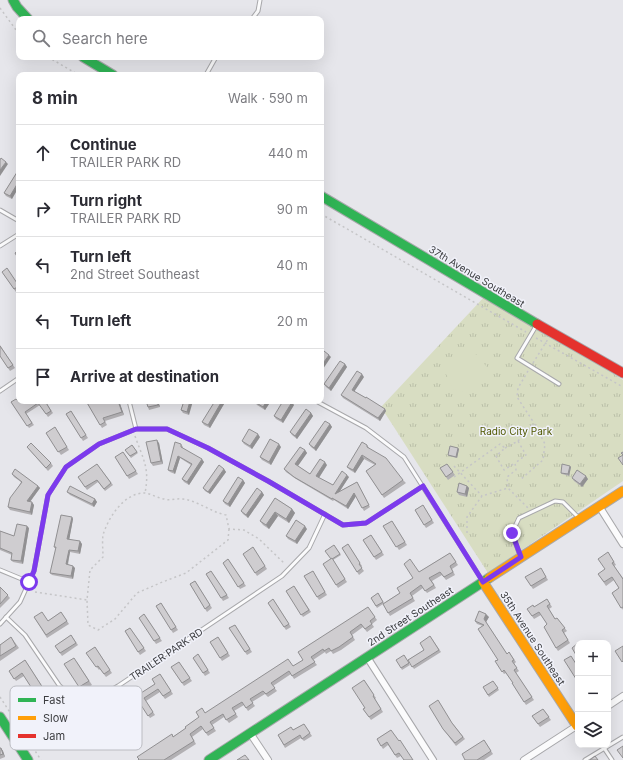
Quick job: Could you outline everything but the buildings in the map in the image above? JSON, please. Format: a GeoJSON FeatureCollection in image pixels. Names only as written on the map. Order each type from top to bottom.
{"type":"FeatureCollection","features":[{"type":"Feature","properties":{"kind":"street"},"geometry":{"type":"LineString","coordinates":[[13,0],[26,16]]}},
{"type":"Feature","properties":{"kind":"street"},"geometry":{"type":"LineString","coordinates":[[88,60],[108,72]]}},
{"type":"Feature","properties":{"kind":"street","name":"37th Avenue Southeast"},"geometry":{"type":"LineString","coordinates":[[324,198],[552,333],[623,373]]}},
{"type":"Feature","properties":{"kind":"street","name":"2nd Street Southeast"},"geometry":{"type":"LineString","coordinates":[[209,760],[623,491]]}},
{"type":"Feature","properties":{"kind":"street"},"geometry":{"type":"LineString","coordinates":[[599,506],[623,544]]}},
{"type":"Feature","properties":{"kind":"street","name":"35th Avenue Southeast"},"geometry":{"type":"LineString","coordinates":[[483,582],[575,720]]}},
{"type":"Feature","properties":{"kind":"street"},"geometry":{"type":"LineString","coordinates":[[368,657],[433,760]]}},
{"type":"Feature","properties":{"kind":"street"},"geometry":{"type":"LineString","coordinates":[[611,704],[623,696]]}},
{"type":"Feature","properties":{"kind":"street"},"geometry":{"type":"LineString","coordinates":[[0,717],[10,732]]}},
{"type":"Feature","properties":{"kind":"street"},"geometry":{"type":"LineString","coordinates":[[524,760],[575,727]]}},
{"type":"Feature","properties":{"kind":"street"},"geometry":{"type":"LineString","coordinates":[[250,733],[268,760]]}},
{"type":"Feature","properties":{"kind":"street"},"geometry":{"type":"LineString","coordinates":[[21,750],[28,760]]}},
{"type":"Feature","properties":{"kind":"lane"},"geometry":{"type":"LineString","coordinates":[[254,16],[258,11],[260,0]]}},
{"type":"Feature","properties":{"kind":"lane"},"geometry":{"type":"LineString","coordinates":[[208,72],[214,60]]}},
{"type":"Feature","properties":{"kind":"lane"},"geometry":{"type":"LineString","coordinates":[[0,210],[16,219]]}},
{"type":"Feature","properties":{"kind":"lane"},"geometry":{"type":"LineString","coordinates":[[0,246],[16,236]]}},
{"type":"Feature","properties":{"kind":"lane"},"geometry":{"type":"LineString","coordinates":[[537,324],[517,358],[559,384]]}},
{"type":"Feature","properties":{"kind":"lane"},"geometry":{"type":"LineString","coordinates":[[0,391],[16,380]]}},
{"type":"Feature","properties":{"kind":"lane"},"geometry":{"type":"LineString","coordinates":[[130,404],[136,429]]}},
{"type":"Feature","properties":{"kind":"lane"},"geometry":{"type":"LineString","coordinates":[[322,404],[366,428],[404,457],[483,582]]}},
{"type":"Feature","properties":{"kind":"lane"},"geometry":{"type":"LineString","coordinates":[[0,624],[20,602],[34,571],[48,495],[66,467],[99,444],[136,429],[167,429],[208,448],[343,525],[366,523],[423,486]]}},
{"type":"Feature","properties":{"kind":"lane"},"geometry":{"type":"LineString","coordinates":[[521,557],[512,533],[519,518],[555,501],[563,502],[580,519]]}},
{"type":"Feature","properties":{"kind":"lane","name":"TRAILER PARK RD"},"geometry":{"type":"LineString","coordinates":[[118,686],[282,576],[309,548],[325,514]]}},
{"type":"Feature","properties":{"kind":"lane"},"geometry":{"type":"LineString","coordinates":[[0,570],[29,582]]}},
{"type":"Feature","properties":{"kind":"lane","name":"TRAILER PARK RD"},"geometry":{"type":"LineString","coordinates":[[6,617],[25,635],[60,686]]}},
{"type":"Feature","properties":{"kind":"lane"},"geometry":{"type":"LineString","coordinates":[[611,744],[623,737]]}},
{"type":"Feature","properties":{"kind":"lane"},"geometry":{"type":"LineString","coordinates":[[585,760],[604,748],[612,760]]}},
{"type":"Feature","properties":{"kind":"path"},"geometry":{"type":"LineString","coordinates":[[0,8],[16,30]]}},
{"type":"Feature","properties":{"kind":"path"},"geometry":{"type":"LineString","coordinates":[[53,60],[74,72]]}},
{"type":"Feature","properties":{"kind":"path"},"geometry":{"type":"LineString","coordinates":[[324,216],[623,387]]}},
{"type":"Feature","properties":{"kind":"path"},"geometry":{"type":"LineString","coordinates":[[520,480],[543,460],[545,444],[534,423],[517,397],[518,388],[552,333]]}},
{"type":"Feature","properties":{"kind":"path"},"geometry":{"type":"LineString","coordinates":[[518,441],[526,455],[504,470],[496,456],[505,448],[518,441],[534,423]]}},
{"type":"Feature","properties":{"kind":"path"},"geometry":{"type":"LineString","coordinates":[[135,436],[146,465],[148,479],[145,492]]}},
{"type":"Feature","properties":{"kind":"path"},"geometry":{"type":"LineString","coordinates":[[454,477],[500,444],[505,448]]}},
{"type":"Feature","properties":{"kind":"path"},"geometry":{"type":"LineString","coordinates":[[515,463],[516,470],[507,477],[508,488],[527,506],[531,512]]}},
{"type":"Feature","properties":{"kind":"path"},"geometry":{"type":"LineString","coordinates":[[454,466],[482,496]]}},
{"type":"Feature","properties":{"kind":"path"},"geometry":{"type":"LineString","coordinates":[[466,534],[467,517],[482,496],[508,488]]}},
{"type":"Feature","properties":{"kind":"path"},"geometry":{"type":"LineString","coordinates":[[145,492],[166,500],[183,499],[216,513],[226,515],[229,529],[228,540],[186,574],[160,583],[138,593],[115,619],[98,630],[88,625],[87,600],[90,570],[103,557],[103,536],[111,517],[126,499],[135,494],[145,492]]}},
{"type":"Feature","properties":{"kind":"path"},"geometry":{"type":"LineString","coordinates":[[229,529],[244,530],[259,539],[286,566]]}},
{"type":"Feature","properties":{"kind":"path"},"geometry":{"type":"LineString","coordinates":[[35,592],[87,600]]}},
{"type":"Feature","properties":{"kind":"path"},"geometry":{"type":"LineString","coordinates":[[0,697],[10,712]]}},
{"type":"Feature","properties":{"kind":"path"},"geometry":{"type":"LineString","coordinates":[[34,750],[41,760]]}},
{"type":"Feature","properties":{"kind":"green space","name":"Radio City Park"},"geometry":{"type":"Polygon","coordinates":[[[486,295],[537,324],[623,380],[623,481],[488,573],[381,407],[486,295]]]}},
{"type":"Feature","properties":{"kind":"green space"},"geometry":{"type":"Polygon","coordinates":[[[472,350],[493,374],[470,394],[453,389],[446,374],[472,350]]]}},
{"type":"Feature","properties":{"kind":"traffic: fast"},"geometry":{"type":"LineString","coordinates":[[13,0],[25,16]]}},
{"type":"Feature","properties":{"kind":"traffic: fast"},"geometry":{"type":"LineString","coordinates":[[88,60],[108,72]]}},
{"type":"Feature","properties":{"kind":"traffic: fast"},"geometry":{"type":"LineString","coordinates":[[324,198],[537,324]]}},
{"type":"Feature","properties":{"kind":"traffic: fast"},"geometry":{"type":"LineString","coordinates":[[209,760],[489,578]]}},
{"type":"Feature","properties":{"kind":"traffic: fast"},"geometry":{"type":"LineString","coordinates":[[0,717],[10,732]]}},
{"type":"Feature","properties":{"kind":"traffic: fast"},"geometry":{"type":"LineString","coordinates":[[21,750],[28,760]]}},
{"type":"Feature","properties":{"kind":"traffic: slow"},"geometry":{"type":"LineString","coordinates":[[489,578],[623,491]]}},
{"type":"Feature","properties":{"kind":"traffic: slow"},"geometry":{"type":"LineString","coordinates":[[483,582],[575,723]]}},
{"type":"Feature","properties":{"kind":"traffic: jam"},"geometry":{"type":"LineString","coordinates":[[537,324],[623,373]]}},
{"type":"Feature","properties":{"kind":"route"},"geometry":{"type":"LineString","coordinates":[[29,582],[34,571],[48,495],[66,467],[99,444],[136,429],[167,429],[208,448],[343,525],[366,523],[423,486],[483,582],[521,557],[512,533]]}}]}
